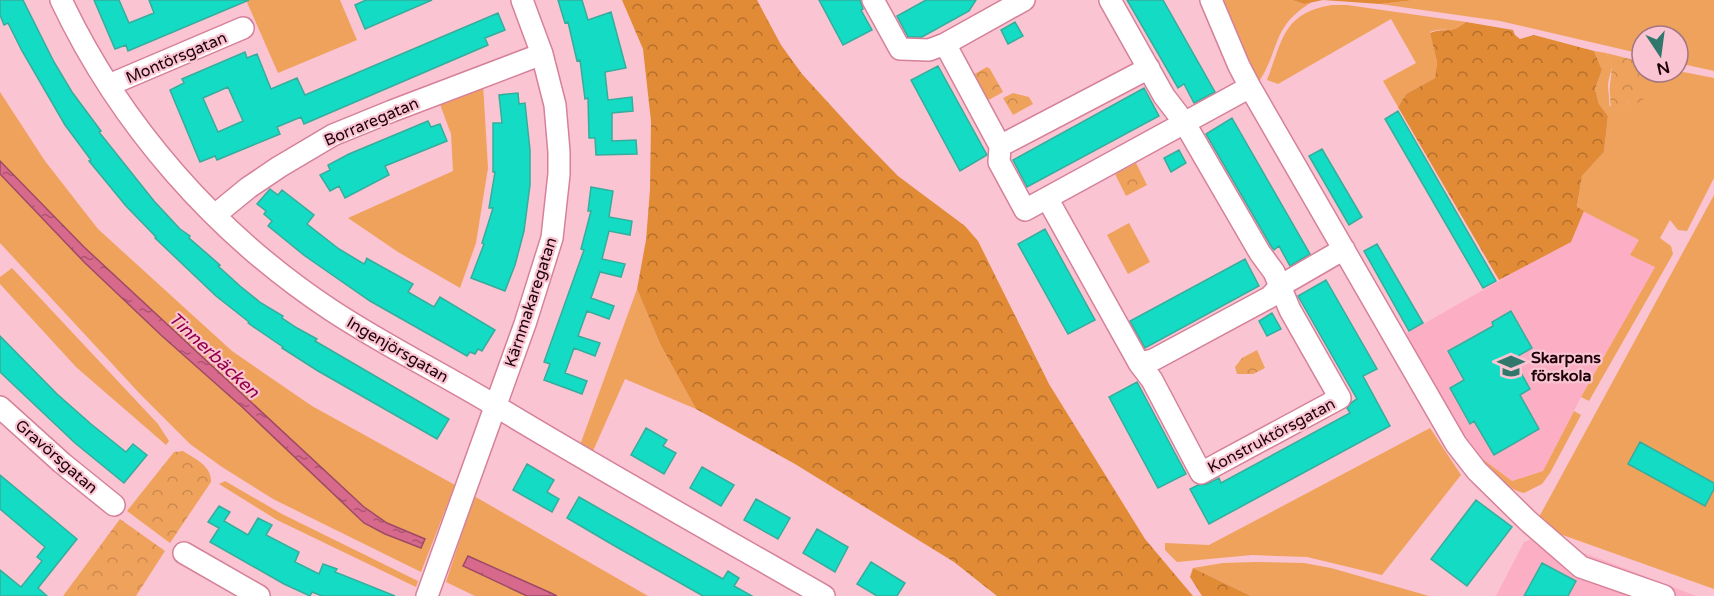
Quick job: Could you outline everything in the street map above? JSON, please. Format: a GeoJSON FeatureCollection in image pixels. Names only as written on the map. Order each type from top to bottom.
{"type":"FeatureCollection","features":[{"type":"Feature","properties":{"kind":"street","name":"Ingenjörsgatan"},"geometry":{"type":"LineString","coordinates":[[61,0],[108,85],[148,141],[215,215],[277,271],[332,310],[552,441],[824,596]]}},
{"type":"Feature","properties":{"kind":"street","name":"Kärnmakaregatan"},"geometry":{"type":"LineString","coordinates":[[427,596],[552,238],[559,174],[555,105],[542,54],[522,0]]}},
{"type":"Feature","properties":{"kind":"street"},"geometry":{"type":"LineString","coordinates":[[873,0],[900,49],[930,51],[1024,0]]}},
{"type":"Feature","properties":{"kind":"street","name":"Konstruktörsgatan"},"geometry":{"type":"LineString","coordinates":[[1047,198],[1139,363],[1152,380],[1201,473],[1340,398],[1290,310],[1274,272],[1260,253],[1184,122],[1164,96],[1110,0]]}},
{"type":"Feature","properties":{"kind":"street"},"geometry":{"type":"LineString","coordinates":[[1211,0],[1250,87],[1456,444],[1478,471],[1528,521],[1581,567],[1664,596]]}},
{"type":"Feature","properties":{"kind":"street","name":"Montörsgatan"},"geometry":{"type":"LineString","coordinates":[[108,85],[243,28]]}},
{"type":"Feature","properties":{"kind":"street"},"geometry":{"type":"LineString","coordinates":[[945,44],[1000,147],[999,162],[1025,210],[1250,87]]}},
{"type":"Feature","properties":{"kind":"street","name":"Borraregatan"},"geometry":{"type":"LineString","coordinates":[[215,215],[279,166],[333,135],[542,54]]}},
{"type":"Feature","properties":{"kind":"street"},"geometry":{"type":"LineString","coordinates":[[1000,147],[1149,68]]}},
{"type":"Feature","properties":{"kind":"street"},"geometry":{"type":"LineString","coordinates":[[1139,363],[1153,360],[1270,297],[1280,286],[1344,249]]}},
{"type":"Feature","properties":{"kind":"street","name":"Gravörsgatan"},"geometry":{"type":"LineString","coordinates":[[0,407],[62,463],[114,505]]}},
{"type":"Feature","properties":{"kind":"street"},"geometry":{"type":"LineString","coordinates":[[184,553],[259,596]]}},
{"type":"Feature","properties":{"kind":"shaded area","name":"Skarpans förskola"},"geometry":{"type":"Polygon","coordinates":[[[1584,211],[1639,240],[1655,267],[1581,397],[1543,471],[1512,481],[1472,451],[1404,335],[1570,242],[1584,211]]]}},
{"type":"Feature","properties":{"kind":"shaded area"},"geometry":{"type":"Polygon","coordinates":[[[1538,537],[1696,596],[1496,596],[1524,542],[1538,537]]]}},
{"type":"Feature","properties":{"kind":"green space"},"geometry":{"type":"Polygon","coordinates":[[[246,0],[340,0],[357,40],[278,73],[246,0]]]}},
{"type":"Feature","properties":{"kind":"green space"},"geometry":{"type":"Polygon","coordinates":[[[622,0],[757,0],[781,45],[802,74],[856,133],[898,176],[965,226],[978,241],[1049,384],[1145,539],[1193,596],[997,596],[954,562],[795,464],[696,409],[660,344],[637,289],[646,240],[650,190],[651,121],[643,49],[622,0]]]}},
{"type":"Feature","properties":{"kind":"green space"},"geometry":{"type":"Polygon","coordinates":[[[1222,0],[1292,0],[1304,4],[1312,2],[1299,11],[1284,28],[1260,80],[1255,79],[1222,0]]]}},
{"type":"Feature","properties":{"kind":"green space"},"geometry":{"type":"Polygon","coordinates":[[[1292,0],[1323,0],[1304,4],[1292,0]]]}},
{"type":"Feature","properties":{"kind":"green space"},"geometry":{"type":"Polygon","coordinates":[[[1323,0],[1415,0],[1380,4],[1323,0]]]}},
{"type":"Feature","properties":{"kind":"green space"},"geometry":{"type":"Polygon","coordinates":[[[1415,0],[1714,0],[1714,71],[1690,66],[1690,24],[1630,24],[1630,51],[1500,21],[1380,4],[1415,0]]]}},
{"type":"Feature","properties":{"kind":"green space"},"geometry":{"type":"Polygon","coordinates":[[[1332,5],[1347,5],[1466,22],[1455,29],[1430,32],[1437,62],[1435,78],[1406,94],[1398,107],[1383,81],[1416,63],[1391,19],[1278,84],[1267,80],[1282,40],[1294,21],[1303,14],[1332,5]]]}},
{"type":"Feature","properties":{"kind":"green space"},"geometry":{"type":"Polygon","coordinates":[[[1466,22],[1513,30],[1520,39],[1534,35],[1594,51],[1602,70],[1595,89],[1599,104],[1608,116],[1604,152],[1582,176],[1577,207],[1584,211],[1571,242],[1499,280],[1398,107],[1406,94],[1435,78],[1437,62],[1430,33],[1455,29],[1466,22]]]}},
{"type":"Feature","properties":{"kind":"green space"},"geometry":{"type":"Polygon","coordinates":[[[1594,51],[1606,53],[1611,63],[1612,70],[1608,86],[1609,105],[1615,110],[1630,102],[1635,102],[1649,84],[1690,84],[1690,73],[1714,78],[1714,178],[1687,231],[1678,230],[1670,220],[1660,238],[1671,246],[1673,254],[1589,401],[1581,397],[1655,267],[1630,255],[1639,240],[1577,208],[1582,176],[1604,152],[1608,116],[1599,104],[1595,89],[1602,70],[1594,51]]]}},
{"type":"Feature","properties":{"kind":"green space"},"geometry":{"type":"Polygon","coordinates":[[[1606,53],[1630,59],[1630,84],[1651,84],[1641,103],[1630,102],[1616,110],[1612,109],[1610,89],[1612,69],[1606,53]]]}},
{"type":"Feature","properties":{"kind":"green space"},"geometry":{"type":"Polygon","coordinates":[[[987,67],[1003,92],[985,102],[971,76],[987,67]]]}},
{"type":"Feature","properties":{"kind":"green space"},"geometry":{"type":"Polygon","coordinates":[[[483,84],[488,168],[476,243],[460,288],[398,252],[348,218],[453,171],[451,134],[438,99],[483,84]]]}},
{"type":"Feature","properties":{"kind":"green space"},"geometry":{"type":"Polygon","coordinates":[[[0,92],[45,161],[98,229],[232,351],[312,406],[455,485],[421,572],[273,499],[190,444],[141,395],[0,243],[0,92]]]}},
{"type":"Feature","properties":{"kind":"green space"},"geometry":{"type":"Polygon","coordinates":[[[1013,93],[1029,97],[1033,104],[1013,115],[1003,98],[1013,93]]]}},
{"type":"Feature","properties":{"kind":"green space"},"geometry":{"type":"Polygon","coordinates":[[[1136,163],[1147,185],[1126,196],[1115,174],[1136,163]]]}},
{"type":"Feature","properties":{"kind":"green space"},"geometry":{"type":"Polygon","coordinates":[[[1714,195],[1714,589],[1557,533],[1538,519],[1714,195]]]}},
{"type":"Feature","properties":{"kind":"green space"},"geometry":{"type":"Polygon","coordinates":[[[1129,223],[1150,262],[1128,274],[1107,235],[1129,223]]]}},
{"type":"Feature","properties":{"kind":"green space"},"geometry":{"type":"Polygon","coordinates":[[[12,268],[158,424],[169,441],[166,445],[76,367],[0,284],[0,277],[12,268]]]}},
{"type":"Feature","properties":{"kind":"green space"},"geometry":{"type":"Polygon","coordinates":[[[637,289],[660,344],[696,409],[625,379],[593,451],[580,445],[637,289]]]}},
{"type":"Feature","properties":{"kind":"green space"},"geometry":{"type":"Polygon","coordinates":[[[1257,350],[1265,368],[1253,374],[1237,374],[1235,367],[1242,358],[1257,350]]]}},
{"type":"Feature","properties":{"kind":"green space"},"geometry":{"type":"Polygon","coordinates":[[[1574,411],[1581,415],[1550,473],[1542,484],[1524,493],[1502,482],[1472,451],[1512,481],[1543,471],[1574,411]]]}},
{"type":"Feature","properties":{"kind":"green space"},"geometry":{"type":"Polygon","coordinates":[[[1430,428],[1461,475],[1382,575],[1307,557],[1252,555],[1177,562],[1165,550],[1165,543],[1209,545],[1430,428]]]}},
{"type":"Feature","properties":{"kind":"green space"},"geometry":{"type":"Polygon","coordinates":[[[183,451],[206,467],[211,476],[211,482],[170,543],[127,511],[174,452],[183,451]]]}},
{"type":"Feature","properties":{"kind":"green space"},"geometry":{"type":"Polygon","coordinates":[[[225,481],[282,514],[418,581],[416,587],[277,520],[219,484],[225,481]]]}},
{"type":"Feature","properties":{"kind":"green space"},"geometry":{"type":"Polygon","coordinates":[[[474,496],[648,596],[475,596],[446,582],[474,496]]]}},
{"type":"Feature","properties":{"kind":"green space"},"geometry":{"type":"Polygon","coordinates":[[[120,519],[165,551],[136,596],[63,596],[120,519]]]}},
{"type":"Feature","properties":{"kind":"green space"},"geometry":{"type":"Polygon","coordinates":[[[1223,563],[1304,563],[1331,568],[1429,596],[1251,596],[1193,568],[1223,563]]]}},
{"type":"Feature","properties":{"kind":"green space"},"geometry":{"type":"Polygon","coordinates":[[[1193,568],[1251,596],[1202,596],[1190,577],[1193,568]]]}},
{"type":"Feature","properties":{"kind":"water"},"geometry":{"type":"Polygon","coordinates":[[[0,161],[84,247],[364,507],[387,523],[425,539],[421,548],[364,523],[84,262],[0,174],[0,161]]]}},
{"type":"Feature","properties":{"kind":"water"},"geometry":{"type":"Polygon","coordinates":[[[468,556],[557,596],[527,596],[463,566],[468,556]]]}},
{"type":"Feature","properties":{"kind":"building"},"geometry":{"type":"Polygon","coordinates":[[[0,0],[23,0],[54,62],[72,92],[101,131],[99,132],[154,201],[180,229],[190,236],[189,238],[240,286],[261,303],[283,316],[282,318],[317,339],[315,341],[449,419],[437,439],[282,348],[216,296],[155,238],[89,161],[91,160],[65,125],[8,23],[4,25],[0,15],[0,0]]]}},
{"type":"Feature","properties":{"kind":"building"},"geometry":{"type":"Polygon","coordinates":[[[94,0],[119,0],[129,23],[154,13],[149,0],[249,0],[128,51],[126,45],[115,49],[94,0]]]}},
{"type":"Feature","properties":{"kind":"building"},"geometry":{"type":"Polygon","coordinates":[[[366,0],[432,0],[365,29],[355,5],[366,0]]]}},
{"type":"Feature","properties":{"kind":"building"},"geometry":{"type":"Polygon","coordinates":[[[558,0],[582,0],[588,20],[611,12],[626,68],[605,72],[608,100],[632,97],[633,111],[612,113],[612,141],[636,140],[637,154],[596,155],[595,138],[589,138],[588,98],[585,99],[580,60],[577,61],[568,22],[565,23],[558,0]]]}},
{"type":"Feature","properties":{"kind":"building"},"geometry":{"type":"Polygon","coordinates":[[[819,0],[860,0],[863,9],[861,10],[872,30],[843,45],[819,0]]]}},
{"type":"Feature","properties":{"kind":"building"},"geometry":{"type":"Polygon","coordinates":[[[926,0],[976,0],[969,11],[922,37],[908,37],[897,16],[926,0]]]}},
{"type":"Feature","properties":{"kind":"building"},"geometry":{"type":"Polygon","coordinates":[[[1127,0],[1163,0],[1215,92],[1194,103],[1184,84],[1178,88],[1127,0]]]}},
{"type":"Feature","properties":{"kind":"building"},"geometry":{"type":"Polygon","coordinates":[[[498,13],[505,30],[485,38],[488,45],[304,124],[301,117],[277,127],[280,134],[217,160],[215,156],[200,162],[170,90],[184,83],[182,79],[245,52],[247,58],[257,54],[271,89],[297,78],[305,95],[498,13]],[[228,87],[203,98],[218,132],[243,121],[228,87]]]}},
{"type":"Feature","properties":{"kind":"building"},"geometry":{"type":"Polygon","coordinates":[[[1015,22],[1023,36],[1008,44],[1001,30],[1015,22]]]}},
{"type":"Feature","properties":{"kind":"building"},"geometry":{"type":"Polygon","coordinates":[[[938,66],[987,155],[960,171],[911,80],[938,66]]]}},
{"type":"Feature","properties":{"kind":"building"},"geometry":{"type":"Polygon","coordinates":[[[1144,88],[1159,116],[1027,187],[1013,160],[1144,88]]]}},
{"type":"Feature","properties":{"kind":"building"},"geometry":{"type":"Polygon","coordinates":[[[518,93],[519,104],[525,103],[530,150],[530,185],[524,231],[505,291],[471,278],[484,244],[482,243],[493,208],[489,208],[495,172],[493,172],[493,123],[502,123],[499,95],[518,93]]]}},
{"type":"Feature","properties":{"kind":"building"},"geometry":{"type":"Polygon","coordinates":[[[1398,111],[1496,281],[1483,288],[1385,119],[1398,111]]]}},
{"type":"Feature","properties":{"kind":"building"},"geometry":{"type":"Polygon","coordinates":[[[1232,118],[1310,254],[1290,266],[1279,246],[1274,250],[1271,246],[1206,134],[1232,118]]]}},
{"type":"Feature","properties":{"kind":"building"},"geometry":{"type":"Polygon","coordinates":[[[428,121],[431,127],[440,124],[447,141],[385,166],[389,175],[345,198],[339,186],[330,191],[320,175],[330,170],[328,165],[349,154],[428,121]]]}},
{"type":"Feature","properties":{"kind":"building"},"geometry":{"type":"Polygon","coordinates":[[[1322,149],[1362,217],[1349,225],[1309,156],[1322,149]]]}},
{"type":"Feature","properties":{"kind":"building"},"geometry":{"type":"Polygon","coordinates":[[[1179,150],[1186,163],[1171,172],[1164,158],[1179,150]]]}},
{"type":"Feature","properties":{"kind":"building"},"geometry":{"type":"Polygon","coordinates":[[[591,187],[613,191],[609,217],[632,221],[630,235],[609,231],[602,259],[625,264],[621,277],[600,272],[591,298],[614,306],[609,319],[587,311],[578,336],[600,343],[595,356],[574,348],[565,373],[587,381],[582,394],[544,380],[550,364],[544,362],[584,250],[581,249],[591,211],[588,211],[591,187]]]}},
{"type":"Feature","properties":{"kind":"building"},"geometry":{"type":"Polygon","coordinates":[[[270,189],[278,195],[282,190],[314,215],[307,224],[339,249],[364,264],[366,258],[413,284],[408,292],[434,307],[440,297],[495,330],[482,351],[478,349],[475,354],[470,352],[467,356],[370,301],[305,256],[268,226],[272,221],[264,214],[266,211],[257,204],[270,189]]]}},
{"type":"Feature","properties":{"kind":"building"},"geometry":{"type":"Polygon","coordinates":[[[1045,229],[1095,320],[1068,334],[1018,244],[1045,229]]]}},
{"type":"Feature","properties":{"kind":"building"},"geometry":{"type":"Polygon","coordinates":[[[1377,244],[1423,323],[1409,331],[1364,251],[1377,244]]]}},
{"type":"Feature","properties":{"kind":"building"},"geometry":{"type":"Polygon","coordinates":[[[1245,259],[1259,286],[1145,348],[1130,321],[1245,259]]]}},
{"type":"Feature","properties":{"kind":"building"},"geometry":{"type":"Polygon","coordinates":[[[1326,280],[1377,369],[1363,376],[1390,426],[1209,524],[1190,489],[1219,478],[1221,483],[1350,413],[1347,408],[1357,399],[1298,296],[1326,280]]]}},
{"type":"Feature","properties":{"kind":"building"},"geometry":{"type":"Polygon","coordinates":[[[1511,311],[1532,348],[1518,356],[1521,362],[1516,364],[1530,389],[1520,395],[1539,429],[1494,455],[1474,421],[1470,424],[1450,388],[1464,380],[1448,351],[1493,326],[1492,322],[1511,311]]]}},
{"type":"Feature","properties":{"kind":"building"},"geometry":{"type":"Polygon","coordinates":[[[1272,313],[1281,329],[1267,336],[1259,321],[1272,313]]]}},
{"type":"Feature","properties":{"kind":"building"},"geometry":{"type":"Polygon","coordinates":[[[0,336],[57,394],[91,424],[126,452],[133,444],[147,455],[124,483],[75,443],[0,372],[0,336]]]}},
{"type":"Feature","properties":{"kind":"building"},"geometry":{"type":"Polygon","coordinates":[[[1137,382],[1186,474],[1158,488],[1109,397],[1137,382]]]}},
{"type":"Feature","properties":{"kind":"building"},"geometry":{"type":"Polygon","coordinates":[[[646,428],[667,440],[663,446],[676,453],[664,474],[631,455],[646,428]]]}},
{"type":"Feature","properties":{"kind":"building"},"geometry":{"type":"Polygon","coordinates":[[[1640,442],[1714,483],[1714,489],[1705,506],[1628,464],[1640,442]]]}},
{"type":"Feature","properties":{"kind":"building"},"geometry":{"type":"Polygon","coordinates":[[[527,464],[554,480],[547,492],[559,499],[552,512],[513,490],[527,464]]]}},
{"type":"Feature","properties":{"kind":"building"},"geometry":{"type":"Polygon","coordinates":[[[702,467],[734,485],[721,506],[690,488],[702,467]]]}},
{"type":"Feature","properties":{"kind":"building"},"geometry":{"type":"Polygon","coordinates":[[[0,475],[77,539],[38,588],[47,596],[0,596],[0,570],[21,587],[42,561],[37,557],[45,547],[0,509],[0,475]]]}},
{"type":"Feature","properties":{"kind":"building"},"geometry":{"type":"Polygon","coordinates":[[[579,497],[723,579],[728,571],[739,578],[734,586],[752,596],[703,596],[613,545],[567,518],[579,497]]]}},
{"type":"Feature","properties":{"kind":"building"},"geometry":{"type":"Polygon","coordinates":[[[756,499],[790,518],[778,539],[744,520],[756,499]]]}},
{"type":"Feature","properties":{"kind":"building"},"geometry":{"type":"Polygon","coordinates":[[[1476,500],[1512,527],[1467,586],[1431,559],[1476,500]]]}},
{"type":"Feature","properties":{"kind":"building"},"geometry":{"type":"Polygon","coordinates":[[[219,506],[230,512],[224,521],[248,535],[258,518],[272,525],[266,535],[299,552],[295,562],[319,574],[323,564],[337,569],[335,572],[395,596],[322,596],[312,592],[310,596],[284,584],[210,542],[219,528],[208,522],[219,506]]]}},
{"type":"Feature","properties":{"kind":"building"},"geometry":{"type":"Polygon","coordinates":[[[817,529],[848,547],[835,572],[803,553],[817,529]]]}},
{"type":"Feature","properties":{"kind":"building"},"geometry":{"type":"Polygon","coordinates":[[[871,562],[905,583],[897,596],[877,596],[857,584],[871,562]]]}},
{"type":"Feature","properties":{"kind":"building"},"geometry":{"type":"Polygon","coordinates":[[[1542,563],[1576,581],[1568,596],[1524,596],[1542,563]]]}},
{"type":"Feature","properties":{"kind":"place","name":"Skarpans förskola"},"geometry":{"type":"Point","coordinates":[1511,366]}},
{"type":"Feature","properties":{"kind":"water label","name":"Tinnerbäcken"},"geometry":{"type":"Point","coordinates":[214,355]}}]}
